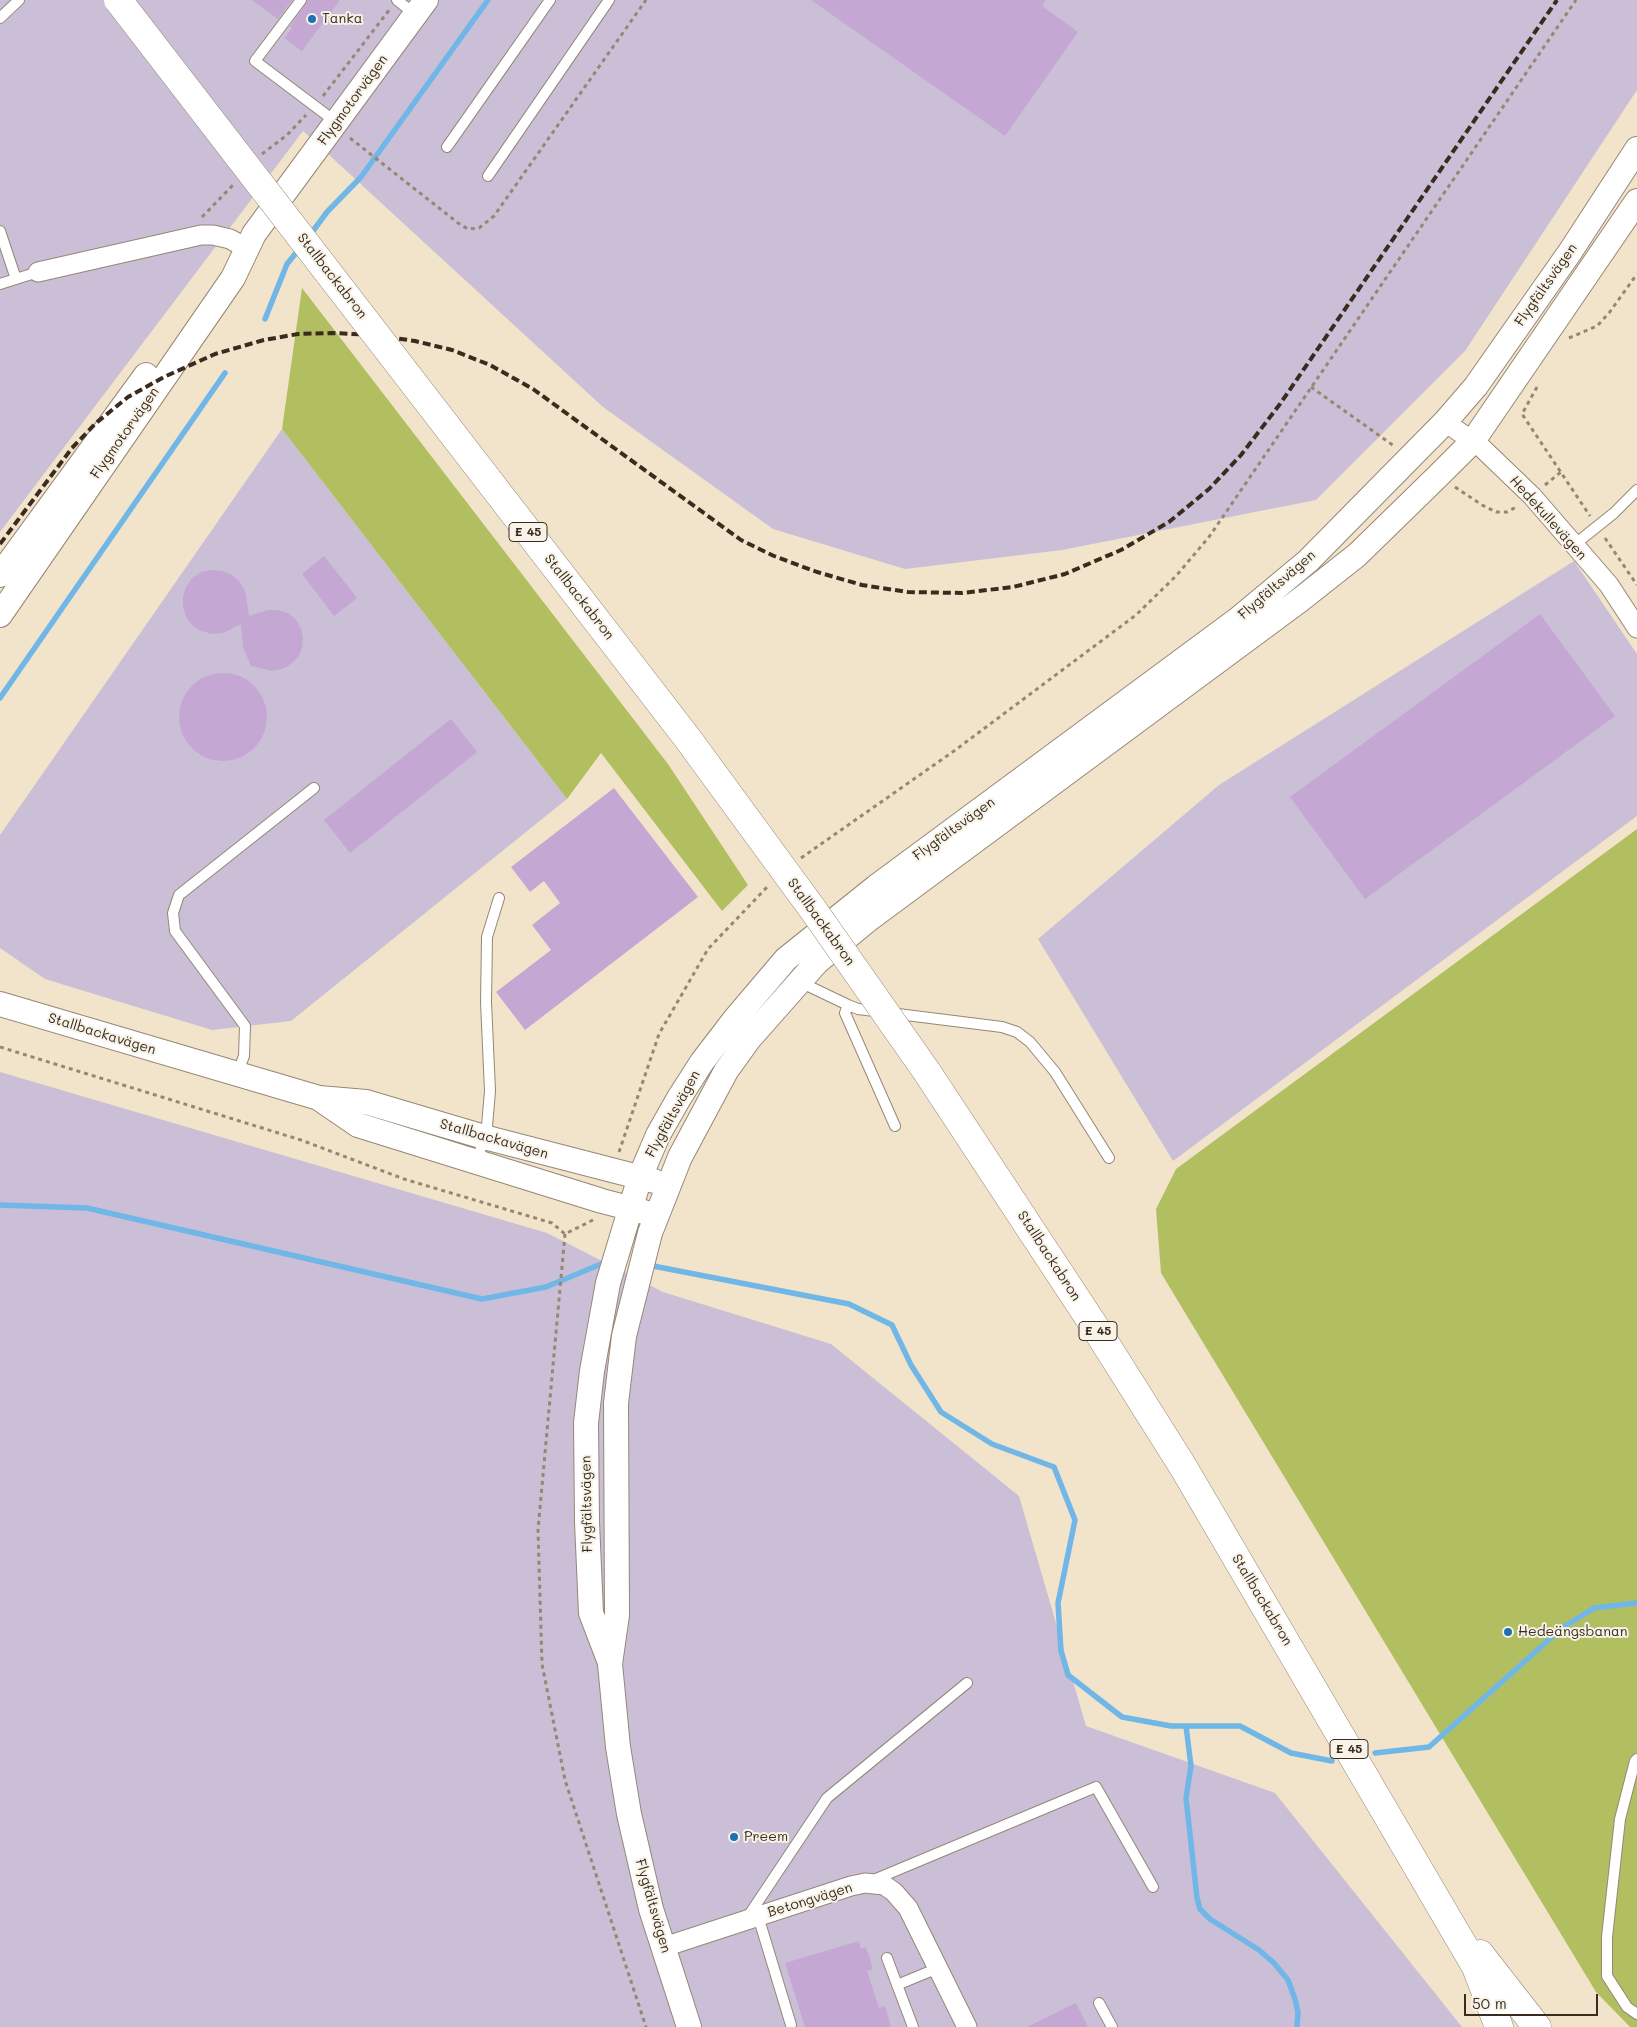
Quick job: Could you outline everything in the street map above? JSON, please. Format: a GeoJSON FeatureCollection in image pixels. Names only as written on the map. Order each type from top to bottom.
{"type":"FeatureCollection","features":[{"type":"Feature","properties":{"kind":"highway","name":"Stallbackabron"},"geometry":{"type":"LineString","coordinates":[[118,0],[688,739],[814,911],[927,1072],[1088,1316],[1182,1466],[1438,1902]]}},
{"type":"Feature","properties":{"kind":"highway","name":"E 45"},"geometry":{"type":"LineString","coordinates":[[1438,1902],[1476,1967],[1499,2027]]}},
{"type":"Feature","properties":{"kind":"highway","name":"E 45"},"geometry":{"type":"LineString","coordinates":[[1438,1902],[1537,2027]]}},
{"type":"Feature","properties":{"kind":"street","name":"Flygmotorvägen"},"geometry":{"type":"LineString","coordinates":[[0,614],[233,278],[254,234],[421,7]]}},
{"type":"Feature","properties":{"kind":"street","name":"Flygfältsvägen"},"geometry":{"type":"LineString","coordinates":[[610,1664],[591,1613],[587,1522],[586,1423],[592,1371],[608,1283],[640,1177],[658,1135],[702,1062],[735,1019],[786,959],[876,887],[1258,603],[1308,561],[1445,422],[1481,378],[1570,252],[1637,150]]}},
{"type":"Feature","properties":{"kind":"street","name":"Flygfältsvägen"},"geometry":{"type":"LineString","coordinates":[[689,2027],[651,1909],[629,1814],[618,1747],[610,1664],[617,1615],[616,1403],[624,1336],[653,1224],[680,1157],[726,1071],[749,1039],[817,962],[869,919],[1300,600],[1357,555],[1473,441],[1637,201]]}},
{"type":"Feature","properties":{"kind":"street"},"geometry":{"type":"LineString","coordinates":[[38,272],[202,235],[230,238],[246,248]]}},
{"type":"Feature","properties":{"kind":"street","name":"Flygmotorvägen"},"geometry":{"type":"LineString","coordinates":[[0,575],[224,267],[246,248]]}},
{"type":"Feature","properties":{"kind":"street","name":"Hedekullevägen"},"geometry":{"type":"LineString","coordinates":[[1445,422],[1473,441],[1532,496],[1609,585],[1637,628]]}},
{"type":"Feature","properties":{"kind":"street","name":"Stallbackavägen"},"geometry":{"type":"LineString","coordinates":[[0,1004],[319,1098],[366,1102],[484,1137],[668,1186]]}},
{"type":"Feature","properties":{"kind":"street","name":"Stallbackavägen"},"geometry":{"type":"LineString","coordinates":[[319,1098],[358,1125],[629,1209],[653,1224]]}},
{"type":"Feature","properties":{"kind":"street","name":"Betongvägen"},"geometry":{"type":"LineString","coordinates":[[664,1946],[865,1883],[884,1884],[908,1908],[967,2027]]}},
{"type":"Feature","properties":{"kind":"lane"},"geometry":{"type":"LineString","coordinates":[[0,18],[18,0]]}},
{"type":"Feature","properties":{"kind":"lane"},"geometry":{"type":"LineString","coordinates":[[301,0],[256,61],[337,122]]}},
{"type":"Feature","properties":{"kind":"lane"},"geometry":{"type":"LineString","coordinates":[[447,147],[550,0]]}},
{"type":"Feature","properties":{"kind":"lane"},"geometry":{"type":"LineString","coordinates":[[488,176],[609,0]]}},
{"type":"Feature","properties":{"kind":"lane"},"geometry":{"type":"LineString","coordinates":[[394,4],[421,7]]}},
{"type":"Feature","properties":{"kind":"lane"},"geometry":{"type":"LineString","coordinates":[[0,231],[16,279]]}},
{"type":"Feature","properties":{"kind":"lane"},"geometry":{"type":"LineString","coordinates":[[0,284],[38,272]]}},
{"type":"Feature","properties":{"kind":"lane"},"geometry":{"type":"LineString","coordinates":[[1574,545],[1614,514],[1637,490]]}},
{"type":"Feature","properties":{"kind":"lane"},"geometry":{"type":"LineString","coordinates":[[237,1075],[244,1056],[245,1026],[175,931],[173,913],[180,895],[314,788]]}},
{"type":"Feature","properties":{"kind":"lane"},"geometry":{"type":"LineString","coordinates":[[476,1162],[484,1137],[490,1091],[486,1002],[487,937],[500,898]]}},
{"type":"Feature","properties":{"kind":"lane"},"geometry":{"type":"LineString","coordinates":[[800,982],[858,1009],[1002,1026],[1017,1032],[1030,1042],[1055,1072],[1109,1158]]}},
{"type":"Feature","properties":{"kind":"lane"},"geometry":{"type":"LineString","coordinates":[[848,1005],[845,1013],[895,1126]]}},
{"type":"Feature","properties":{"kind":"lane"},"geometry":{"type":"LineString","coordinates":[[791,2025],[752,1918],[827,1798],[967,1684]]}},
{"type":"Feature","properties":{"kind":"lane"},"geometry":{"type":"LineString","coordinates":[[1637,1759],[1620,1819],[1607,1937],[1607,1976],[1627,2007],[1637,2014]]}},
{"type":"Feature","properties":{"kind":"lane"},"geometry":{"type":"LineString","coordinates":[[865,1883],[1096,1787],[1153,1887]]}},
{"type":"Feature","properties":{"kind":"lane"},"geometry":{"type":"LineString","coordinates":[[887,1958],[913,2027]]}},
{"type":"Feature","properties":{"kind":"lane"},"geometry":{"type":"LineString","coordinates":[[897,1985],[938,1968]]}},
{"type":"Feature","properties":{"kind":"lane"},"geometry":{"type":"LineString","coordinates":[[1099,2003],[1112,2027]]}},
{"type":"Feature","properties":{"kind":"path"},"geometry":{"type":"LineString","coordinates":[[798,861],[954,751],[1136,615],[1176,576],[1209,537],[1576,0]]}},
{"type":"Feature","properties":{"kind":"path"},"geometry":{"type":"LineString","coordinates":[[260,156],[266,149],[287,135],[315,106],[394,4]]}},
{"type":"Feature","properties":{"kind":"path"},"geometry":{"type":"LineString","coordinates":[[361,147],[390,170]]}},
{"type":"Feature","properties":{"kind":"path"},"geometry":{"type":"LineString","coordinates":[[202,235],[202,218],[234,183]]}},
{"type":"Feature","properties":{"kind":"path"},"geometry":{"type":"LineString","coordinates":[[1565,340],[1597,326],[1609,313],[1637,274]]}},
{"type":"Feature","properties":{"kind":"path"},"geometry":{"type":"LineString","coordinates":[[1541,380],[1522,414],[1637,585]]}},
{"type":"Feature","properties":{"kind":"path"},"geometry":{"type":"LineString","coordinates":[[612,1171],[659,1034],[708,949],[775,879]]}},
{"type":"Feature","properties":{"kind":"path"},"geometry":{"type":"LineString","coordinates":[[0,1047],[301,1140],[404,1179],[552,1223],[565,1234]]}},
{"type":"Feature","properties":{"kind":"path"},"geometry":{"type":"LineString","coordinates":[[565,1234],[595,1219],[602,1201]]}},
{"type":"Feature","properties":{"kind":"path"},"geometry":{"type":"LineString","coordinates":[[565,1234],[538,1530],[542,1664],[565,1780],[646,2027]]}},
{"type":"Feature","properties":{"kind":"shaded area"},"geometry":{"type":"Polygon","coordinates":[[[0,0],[1637,0],[1637,90],[1465,351],[1316,500],[1062,550],[905,569],[773,529],[603,407],[303,131],[0,532],[0,0]]]}},
{"type":"Feature","properties":{"kind":"shaded area"},"geometry":{"type":"Polygon","coordinates":[[[282,429],[567,799],[291,1021],[212,1030],[45,979],[0,948],[0,835],[282,429]]]}},
{"type":"Feature","properties":{"kind":"shaded area"},"geometry":{"type":"Polygon","coordinates":[[[1574,561],[1637,654],[1637,816],[1173,1161],[1038,939],[1219,785],[1574,561]]]}},
{"type":"Feature","properties":{"kind":"shaded area"},"geometry":{"type":"Polygon","coordinates":[[[0,1072],[547,1233],[663,1292],[831,1344],[1019,1496],[1086,1726],[1275,1793],[1462,2027],[0,2027],[0,1072]]]}},
{"type":"Feature","properties":{"kind":"green space"},"geometry":{"type":"Polygon","coordinates":[[[302,288],[668,764],[748,885],[722,911],[601,753],[567,799],[282,429],[302,288]]]}},
{"type":"Feature","properties":{"kind":"green space","name":"Hedeängsbanan"},"geometry":{"type":"Polygon","coordinates":[[[1637,829],[1637,2027],[1630,2027],[1596,1992],[1161,1273],[1156,1209],[1176,1169],[1637,829]]]}},
{"type":"Feature","properties":{"kind":"building"},"geometry":{"type":"Polygon","coordinates":[[[252,0],[292,0],[278,19],[252,0]]]}},
{"type":"Feature","properties":{"kind":"building"},"geometry":{"type":"Polygon","coordinates":[[[308,0],[340,0],[302,51],[284,38],[308,0]]]}},
{"type":"Feature","properties":{"kind":"building"},"geometry":{"type":"Polygon","coordinates":[[[811,0],[1046,0],[1042,6],[1078,32],[1005,136],[811,0]]]}},
{"type":"Feature","properties":{"kind":"building"},"geometry":{"type":"Polygon","coordinates":[[[324,556],[357,598],[334,616],[302,574],[324,556]]]}},
{"type":"Feature","properties":{"kind":"building"},"geometry":{"type":"Polygon","coordinates":[[[211,570],[222,571],[232,575],[240,582],[245,591],[249,616],[268,610],[278,610],[288,613],[296,620],[301,628],[302,648],[298,657],[291,664],[282,669],[272,671],[251,666],[243,647],[241,624],[223,633],[212,634],[193,626],[186,617],[183,607],[186,587],[192,578],[201,572],[211,570]]]}},
{"type":"Feature","properties":{"kind":"building"},"geometry":{"type":"Polygon","coordinates":[[[1540,614],[1615,716],[1365,899],[1290,797],[1540,614]]]}},
{"type":"Feature","properties":{"kind":"building"},"geometry":{"type":"Polygon","coordinates":[[[223,673],[240,677],[254,686],[263,700],[267,717],[263,734],[254,748],[240,757],[223,761],[206,757],[192,748],[183,734],[179,717],[183,700],[192,686],[206,677],[223,673]]]}},
{"type":"Feature","properties":{"kind":"building"},"geometry":{"type":"Polygon","coordinates":[[[451,719],[477,752],[350,853],[324,820],[451,719]]]}},
{"type":"Feature","properties":{"kind":"building"},"geometry":{"type":"Polygon","coordinates":[[[614,788],[698,897],[525,1030],[496,992],[551,950],[532,925],[560,903],[544,881],[530,892],[511,867],[614,788]]]}},
{"type":"Feature","properties":{"kind":"building"},"geometry":{"type":"Polygon","coordinates":[[[859,1941],[861,1949],[866,1947],[873,1969],[867,1971],[879,2008],[885,2006],[891,2027],[805,2027],[785,1963],[859,1941]]]}},
{"type":"Feature","properties":{"kind":"building"},"geometry":{"type":"Polygon","coordinates":[[[1076,2003],[1088,2027],[1027,2027],[1076,2003]]]}},
{"type":"Feature","properties":{"kind":"waterway"},"geometry":{"type":"LineString","coordinates":[[310,235],[327,212],[361,177],[488,0]]}},
{"type":"Feature","properties":{"kind":"waterway"},"geometry":{"type":"LineString","coordinates":[[265,319],[287,264],[300,248]]}},
{"type":"Feature","properties":{"kind":"waterway"},"geometry":{"type":"LineString","coordinates":[[0,698],[225,373]]}},
{"type":"Feature","properties":{"kind":"waterway"},"geometry":{"type":"LineString","coordinates":[[0,1205],[87,1208],[482,1299],[546,1287],[601,1264],[607,1264]]}},
{"type":"Feature","properties":{"kind":"waterway"},"geometry":{"type":"LineString","coordinates":[[648,1265],[849,1304],[892,1325],[911,1365],[941,1412],[992,1444],[1054,1467],[1075,1520],[1058,1603],[1061,1651],[1068,1675],[1122,1717],[1171,1726],[1240,1726],[1291,1753],[1332,1761]]}},
{"type":"Feature","properties":{"kind":"waterway"},"geometry":{"type":"LineString","coordinates":[[1375,1753],[1429,1747],[1562,1628],[1594,1608],[1637,1603]]}},
{"type":"Feature","properties":{"kind":"waterway"},"geometry":{"type":"LineString","coordinates":[[1186,1726],[1191,1766],[1186,1798],[1197,1898],[1200,1909],[1210,1919],[1259,1950],[1274,1963],[1288,1980],[1298,2012],[1297,2027]]}},
{"type":"Feature","properties":{"kind":"railway"},"geometry":{"type":"LineString","coordinates":[[0,544],[72,448],[96,423],[128,397],[164,377],[215,354],[264,340],[298,334],[332,333],[374,335],[415,341],[452,350],[490,365],[533,389],[741,540],[774,556],[817,572],[862,585],[908,592],[962,593],[1013,587],[1065,574],[1121,550],[1169,522],[1209,489],[1241,455],[1280,404],[1557,0]]}},
{"type":"Feature","properties":{"kind":"place","name":"Tanka"},"geometry":{"type":"Point","coordinates":[312,19]}},
{"type":"Feature","properties":{"kind":"place","name":"Hedeängsbanan"},"geometry":{"type":"Point","coordinates":[1508,1632]}},
{"type":"Feature","properties":{"kind":"place","name":"Preem"},"geometry":{"type":"Point","coordinates":[734,1837]}}]}
